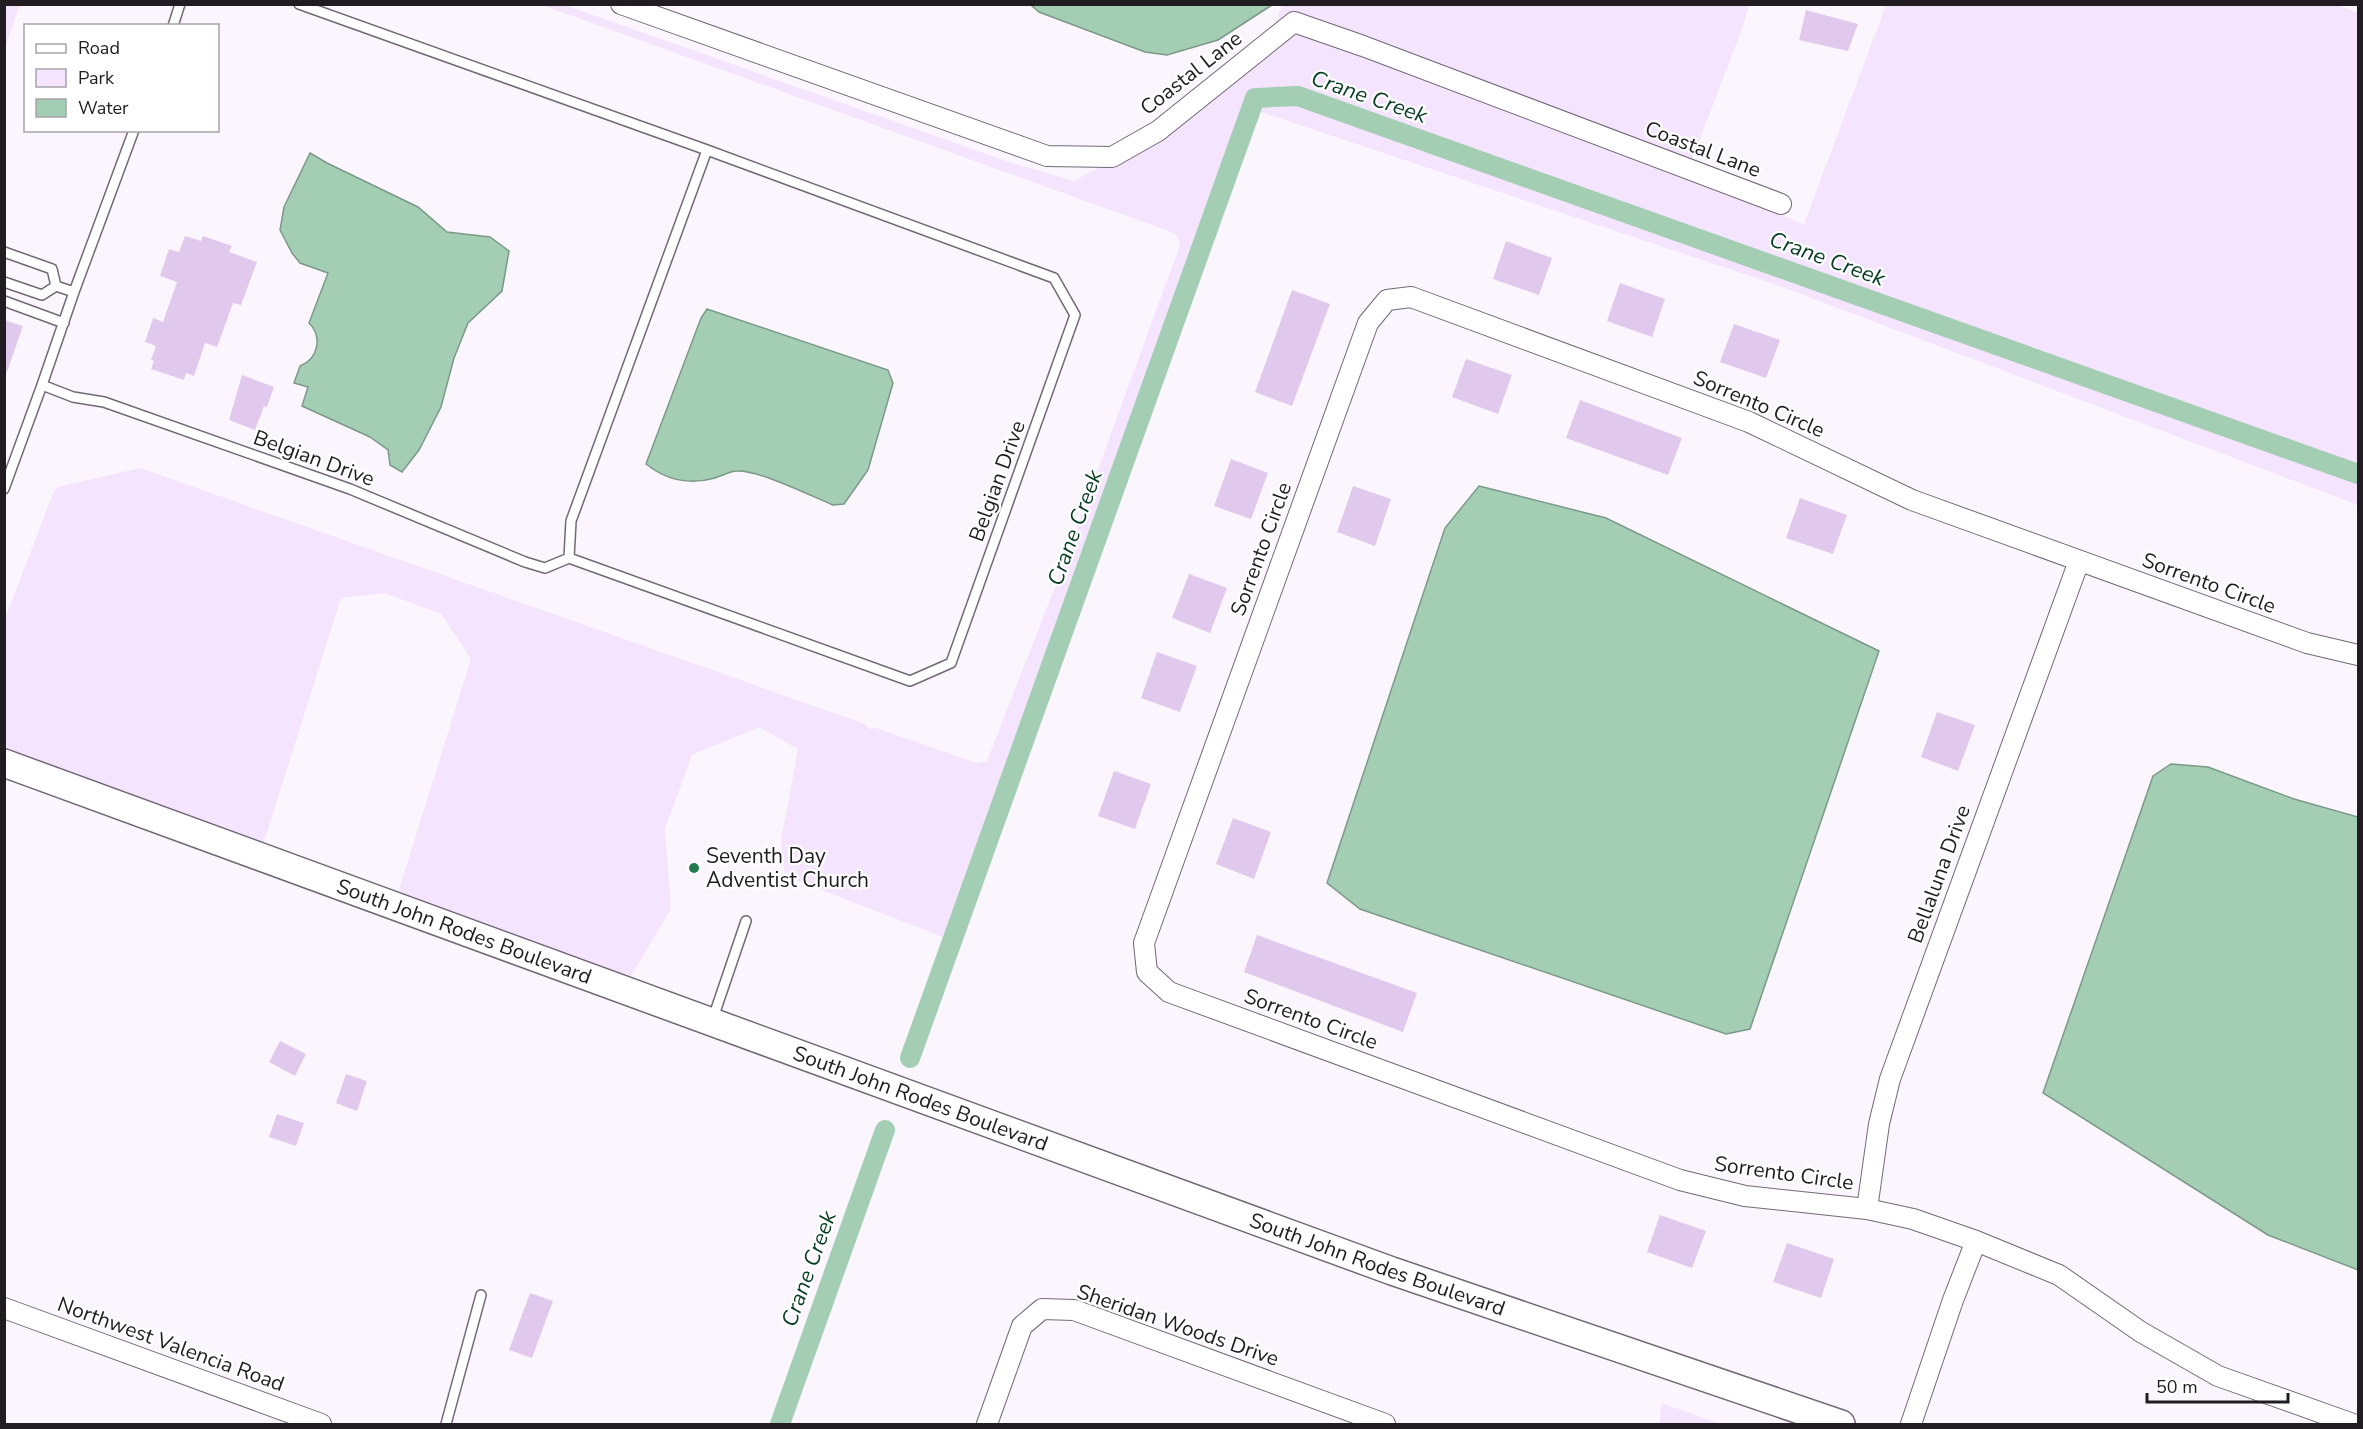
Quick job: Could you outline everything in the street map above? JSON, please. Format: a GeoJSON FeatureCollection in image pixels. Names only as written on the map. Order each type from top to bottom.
{"type":"FeatureCollection","features":[{"type":"Feature","properties":{"kind":"main road","name":"South John Rodes Boulevard"},"geometry":{"type":"LineString","coordinates":[[4,763],[1392,1271],[1841,1425]]}},
{"type":"Feature","properties":{"kind":"street","name":"Coastal Lane"},"geometry":{"type":"LineString","coordinates":[[621,4],[1047,156],[1112,157],[1158,131],[1294,22],[1781,204]]}},
{"type":"Feature","properties":{"kind":"street","name":"Sorrento Circle"},"geometry":{"type":"LineString","coordinates":[[2353,1425],[2218,1376],[2141,1332],[2059,1275],[1976,1241],[1913,1219],[1867,1209],[1746,1196],[1680,1180],[1169,992],[1147,972],[1144,943],[1368,323],[1387,300],[1411,297],[1749,422],[1912,500],[2307,643],[2358,655]]}},
{"type":"Feature","properties":{"kind":"street","name":"Bellaluna Drive"},"geometry":{"type":"LineString","coordinates":[[1867,1209],[1879,1124],[1890,1079],[2079,561]]}},
{"type":"Feature","properties":{"kind":"street"},"geometry":{"type":"LineString","coordinates":[[1911,1425],[1953,1300],[1976,1241]]}},
{"type":"Feature","properties":{"kind":"street","name":"Northwest Valencia Road"},"geometry":{"type":"LineString","coordinates":[[4,1308],[321,1425]]}},
{"type":"Feature","properties":{"kind":"street","name":"Sheridan Woods Drive"},"geometry":{"type":"LineString","coordinates":[[987,1425],[1022,1326],[1042,1309],[1074,1311],[1385,1425]]}},
{"type":"Feature","properties":{"kind":"lane"},"geometry":{"type":"LineString","coordinates":[[174,24],[180,4]]}},
{"type":"Feature","properties":{"kind":"lane","name":"Belgian Drive"},"geometry":{"type":"LineString","coordinates":[[42,385],[73,397],[104,402],[350,489],[525,562],[545,568],[569,558],[910,681],[951,663],[1075,315],[1054,278],[707,150],[298,4]]}},
{"type":"Feature","properties":{"kind":"lane"},"geometry":{"type":"LineString","coordinates":[[4,489],[133,132]]}},
{"type":"Feature","properties":{"kind":"lane"},"geometry":{"type":"LineString","coordinates":[[569,558],[571,521],[707,150]]}},
{"type":"Feature","properties":{"kind":"lane"},"geometry":{"type":"LineString","coordinates":[[4,252],[52,269],[56,286]]}},
{"type":"Feature","properties":{"kind":"lane"},"geometry":{"type":"LineString","coordinates":[[4,282],[42,295],[56,286]]}},
{"type":"Feature","properties":{"kind":"lane"},"geometry":{"type":"LineString","coordinates":[[56,286],[74,292]]}},
{"type":"Feature","properties":{"kind":"lane"},"geometry":{"type":"LineString","coordinates":[[4,301],[64,323]]}},
{"type":"Feature","properties":{"kind":"lane"},"geometry":{"type":"LineString","coordinates":[[712,1022],[746,921]]}},
{"type":"Feature","properties":{"kind":"lane"},"geometry":{"type":"LineString","coordinates":[[446,1425],[481,1295]]}},
{"type":"Feature","properties":{"kind":"green space"},"geometry":{"type":"Polygon","coordinates":[[[2335,4],[2358,13],[2358,505],[1780,286],[1243,106],[1194,274],[946,938],[785,876],[781,841],[798,749],[759,727],[692,755],[665,829],[671,909],[628,981],[397,896],[471,659],[441,614],[385,593],[341,598],[263,845],[5,753],[4,621],[54,491],[58,487],[140,468],[865,724],[871,730],[873,727],[977,763],[987,761],[1055,587],[1178,252],[1180,244],[1177,236],[542,5],[565,5],[1009,162],[1074,181],[1163,133],[1272,34],[1282,5],[1749,5],[1685,178],[1804,224],[1886,5],[2335,4]]]}},
{"type":"Feature","properties":{"kind":"green space"},"geometry":{"type":"Polygon","coordinates":[[[4,5],[20,5],[5,48],[4,5]]]}},
{"type":"Feature","properties":{"kind":"green space"},"geometry":{"type":"Polygon","coordinates":[[[1661,1403],[1721,1424],[1660,1424],[1661,1403]]]}},
{"type":"Feature","properties":{"kind":"water"},"geometry":{"type":"Polygon","coordinates":[[[1031,5],[1272,5],[1218,40],[1167,55],[1145,52],[1039,12],[1031,5]]]}},
{"type":"Feature","properties":{"kind":"water"},"geometry":{"type":"Polygon","coordinates":[[[310,153],[418,207],[447,232],[490,237],[509,251],[502,291],[468,323],[454,358],[441,407],[419,450],[402,472],[390,465],[388,450],[370,437],[302,406],[308,387],[294,383],[300,366],[311,358],[316,347],[316,335],[309,323],[328,273],[300,263],[280,230],[284,207],[310,153]]]}},
{"type":"Feature","properties":{"kind":"water"},"geometry":{"type":"Polygon","coordinates":[[[707,309],[888,370],[893,383],[868,470],[844,504],[833,505],[771,479],[747,472],[734,471],[706,480],[687,481],[662,474],[646,464],[701,318],[707,309]]]}},
{"type":"Feature","properties":{"kind":"water"},"geometry":{"type":"Polygon","coordinates":[[[1479,486],[1606,518],[1879,651],[1750,1029],[1726,1034],[1360,909],[1327,883],[1445,528],[1479,486]]]}},
{"type":"Feature","properties":{"kind":"water"},"geometry":{"type":"Polygon","coordinates":[[[2171,764],[2208,767],[2294,799],[2358,817],[2358,1270],[2268,1235],[2043,1093],[2153,776],[2171,764]]]}},
{"type":"Feature","properties":{"kind":"building"},"geometry":{"type":"Polygon","coordinates":[[[1806,10],[1858,24],[1848,51],[1799,40],[1806,10]]]}},
{"type":"Feature","properties":{"kind":"building"},"geometry":{"type":"Polygon","coordinates":[[[185,236],[201,241],[203,236],[232,246],[229,252],[257,262],[241,305],[233,303],[217,347],[205,343],[194,376],[186,373],[184,380],[151,369],[154,361],[151,360],[156,346],[145,342],[153,318],[163,322],[177,282],[160,276],[169,249],[179,252],[185,236]]]}},
{"type":"Feature","properties":{"kind":"building"},"geometry":{"type":"Polygon","coordinates":[[[1506,241],[1552,258],[1539,295],[1493,279],[1506,241]]]}},
{"type":"Feature","properties":{"kind":"building"},"geometry":{"type":"Polygon","coordinates":[[[1620,283],[1665,299],[1652,337],[1607,321],[1620,283]]]}},
{"type":"Feature","properties":{"kind":"building"},"geometry":{"type":"Polygon","coordinates":[[[1292,290],[1330,304],[1292,406],[1255,392],[1292,290]]]}},
{"type":"Feature","properties":{"kind":"building"},"geometry":{"type":"Polygon","coordinates":[[[4,320],[23,326],[7,372],[4,372],[4,320]]]}},
{"type":"Feature","properties":{"kind":"building"},"geometry":{"type":"Polygon","coordinates":[[[1734,324],[1780,340],[1766,378],[1720,362],[1734,324]]]}},
{"type":"Feature","properties":{"kind":"building"},"geometry":{"type":"Polygon","coordinates":[[[1466,359],[1512,375],[1498,414],[1452,397],[1466,359]]]}},
{"type":"Feature","properties":{"kind":"building"},"geometry":{"type":"Polygon","coordinates":[[[242,375],[274,387],[255,430],[229,420],[242,375]]]}},
{"type":"Feature","properties":{"kind":"building"},"geometry":{"type":"Polygon","coordinates":[[[1580,400],[1682,438],[1668,475],[1566,438],[1580,400]]]}},
{"type":"Feature","properties":{"kind":"building"},"geometry":{"type":"Polygon","coordinates":[[[1231,459],[1268,473],[1251,519],[1214,506],[1231,459]]]}},
{"type":"Feature","properties":{"kind":"building"},"geometry":{"type":"Polygon","coordinates":[[[1353,486],[1391,499],[1375,546],[1337,532],[1353,486]]]}},
{"type":"Feature","properties":{"kind":"building"},"geometry":{"type":"Polygon","coordinates":[[[1800,498],[1847,515],[1833,554],[1786,538],[1800,498]]]}},
{"type":"Feature","properties":{"kind":"building"},"geometry":{"type":"Polygon","coordinates":[[[1189,574],[1227,588],[1210,633],[1172,618],[1189,574]]]}},
{"type":"Feature","properties":{"kind":"building"},"geometry":{"type":"Polygon","coordinates":[[[1157,652],[1197,666],[1180,712],[1141,698],[1157,652]]]}},
{"type":"Feature","properties":{"kind":"building"},"geometry":{"type":"Polygon","coordinates":[[[1937,712],[1975,725],[1958,771],[1921,757],[1937,712]]]}},
{"type":"Feature","properties":{"kind":"building"},"geometry":{"type":"Polygon","coordinates":[[[1114,771],[1151,784],[1135,829],[1098,816],[1114,771]]]}},
{"type":"Feature","properties":{"kind":"building"},"geometry":{"type":"Polygon","coordinates":[[[1233,818],[1271,832],[1254,879],[1216,864],[1233,818]]]}},
{"type":"Feature","properties":{"kind":"building"},"geometry":{"type":"Polygon","coordinates":[[[1257,935],[1417,993],[1403,1032],[1244,972],[1257,935]]]}},
{"type":"Feature","properties":{"kind":"building"},"geometry":{"type":"Polygon","coordinates":[[[280,1041],[306,1054],[295,1076],[269,1062],[280,1041]]]}},
{"type":"Feature","properties":{"kind":"building"},"geometry":{"type":"Polygon","coordinates":[[[346,1074],[367,1081],[357,1111],[336,1103],[346,1074]]]}},
{"type":"Feature","properties":{"kind":"building"},"geometry":{"type":"Polygon","coordinates":[[[277,1114],[304,1123],[296,1146],[269,1137],[277,1114]]]}},
{"type":"Feature","properties":{"kind":"building"},"geometry":{"type":"Polygon","coordinates":[[[1660,1215],[1706,1231],[1692,1268],[1647,1252],[1660,1215]]]}},
{"type":"Feature","properties":{"kind":"building"},"geometry":{"type":"Polygon","coordinates":[[[1787,1243],[1834,1259],[1821,1298],[1773,1282],[1787,1243]]]}},
{"type":"Feature","properties":{"kind":"building"},"geometry":{"type":"Polygon","coordinates":[[[530,1293],[553,1301],[532,1358],[509,1350],[530,1293]]]}},
{"type":"Feature","properties":{"kind":"waterway","name":"Crane Creek"},"geometry":{"type":"LineString","coordinates":[[910,1058],[1255,98],[1298,96],[2358,474]]}},
{"type":"Feature","properties":{"kind":"waterway","name":"Crane Creek"},"geometry":{"type":"LineString","coordinates":[[780,1424],[885,1130]]}},
{"type":"Feature","properties":{"kind":"place","name":"Seventh Day Adventist Church"},"geometry":{"type":"Point","coordinates":[694,868]}}]}
